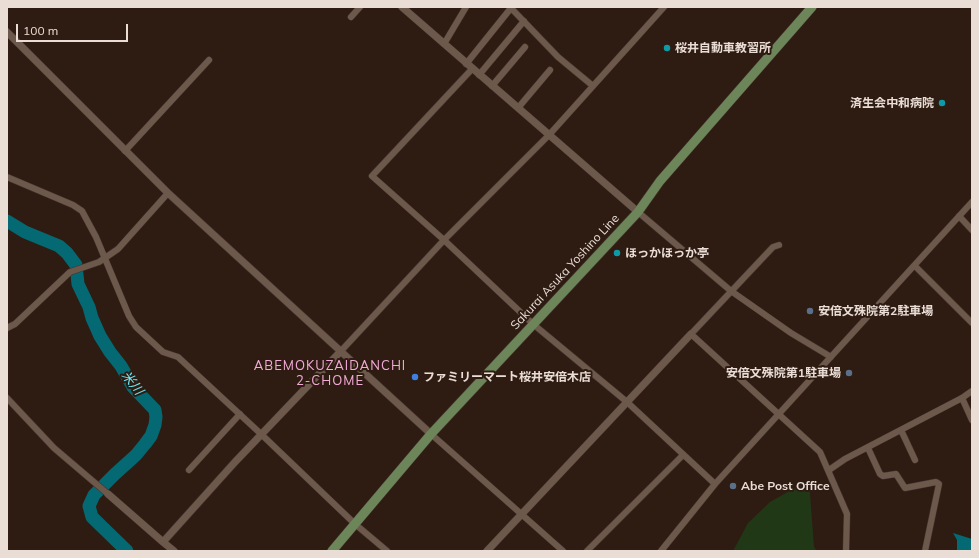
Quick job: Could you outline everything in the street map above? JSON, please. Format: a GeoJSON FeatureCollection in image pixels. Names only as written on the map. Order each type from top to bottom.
{"type":"FeatureCollection","features":[{"type":"Feature","properties":{"kind":"main road","name":"Sakurai Asuka Yoshino Line"},"geometry":{"type":"LineString","coordinates":[[332,551],[431,434],[638,212],[660,181],[812,7]]}},
{"type":"Feature","properties":{"kind":"street"},"geometry":{"type":"LineString","coordinates":[[351,17],[360,7]]}},
{"type":"Feature","properties":{"kind":"street"},"geometry":{"type":"LineString","coordinates":[[402,7],[466,64],[731,291],[790,333],[831,357]]}},
{"type":"Feature","properties":{"kind":"street"},"geometry":{"type":"LineString","coordinates":[[466,64],[511,7],[558,57],[593,86]]}},
{"type":"Feature","properties":{"kind":"street"},"geometry":{"type":"LineString","coordinates":[[163,542],[261,434],[341,351],[444,240],[549,134],[664,7]]}},
{"type":"Feature","properties":{"kind":"street"},"geometry":{"type":"LineString","coordinates":[[444,44],[464,8]]}},
{"type":"Feature","properties":{"kind":"street"},"geometry":{"type":"LineString","coordinates":[[479,75],[524,21]]}},
{"type":"Feature","properties":{"kind":"street"},"geometry":{"type":"LineString","coordinates":[[7,32],[168,193],[431,434],[564,551]]}},
{"type":"Feature","properties":{"kind":"street"},"geometry":{"type":"LineString","coordinates":[[492,86],[525,47]]}},
{"type":"Feature","properties":{"kind":"street"},"geometry":{"type":"LineString","coordinates":[[125,151],[209,60]]}},
{"type":"Feature","properties":{"kind":"street"},"geometry":{"type":"LineString","coordinates":[[472,69],[372,176],[444,240],[533,324],[627,402],[715,484]]}},
{"type":"Feature","properties":{"kind":"street"},"geometry":{"type":"LineString","coordinates":[[518,108],[550,70]]}},
{"type":"Feature","properties":{"kind":"street"},"geometry":{"type":"LineString","coordinates":[[7,177],[73,205],[82,212],[96,237],[128,316],[136,327],[163,352],[178,357],[355,524],[387,551]]}},
{"type":"Feature","properties":{"kind":"street"},"geometry":{"type":"LineString","coordinates":[[7,328],[15,324],[70,272],[105,258],[118,249],[168,193]]}},
{"type":"Feature","properties":{"kind":"street"},"geometry":{"type":"LineString","coordinates":[[660,551],[715,484],[972,202]]}},
{"type":"Feature","properties":{"kind":"street"},"geometry":{"type":"LineString","coordinates":[[959,216],[972,230]]}},
{"type":"Feature","properties":{"kind":"street"},"geometry":{"type":"LineString","coordinates":[[487,551],[731,291],[773,247],[779,245]]}},
{"type":"Feature","properties":{"kind":"street"},"geometry":{"type":"LineString","coordinates":[[915,266],[972,323]]}},
{"type":"Feature","properties":{"kind":"street"},"geometry":{"type":"LineString","coordinates":[[691,334],[820,452],[829,470],[846,514],[846,551]]}},
{"type":"Feature","properties":{"kind":"street"},"geometry":{"type":"LineString","coordinates":[[829,470],[845,459],[962,398],[972,390]]}},
{"type":"Feature","properties":{"kind":"street"},"geometry":{"type":"LineString","coordinates":[[7,398],[54,448],[174,551]]}},
{"type":"Feature","properties":{"kind":"street"},"geometry":{"type":"LineString","coordinates":[[962,398],[972,420]]}},
{"type":"Feature","properties":{"kind":"street"},"geometry":{"type":"LineString","coordinates":[[189,470],[240,414]]}},
{"type":"Feature","properties":{"kind":"street"},"geometry":{"type":"LineString","coordinates":[[901,430],[915,460]]}},
{"type":"Feature","properties":{"kind":"street"},"geometry":{"type":"LineString","coordinates":[[868,448],[880,474],[883,476],[897,475],[904,488],[936,482],[939,484],[924,551]]}},
{"type":"Feature","properties":{"kind":"street"},"geometry":{"type":"LineString","coordinates":[[587,551],[683,455]]}},
{"type":"Feature","properties":{"kind":"street"},"geometry":{"type":"LineString","coordinates":[[163,542],[166,551]]}},
{"type":"Feature","properties":{"kind":"green space"},"geometry":{"type":"Polygon","coordinates":[[[809,480],[814,547],[817,551],[733,551],[748,523],[770,502],[809,480]]]}},
{"type":"Feature","properties":{"kind":"water"},"geometry":{"type":"Polygon","coordinates":[[[953,533],[972,539],[972,551],[957,551],[957,540],[953,533]]]}},
{"type":"Feature","properties":{"kind":"waterway","name":"米川"},"geometry":{"type":"LineString","coordinates":[[7,221],[25,232],[59,246],[67,253],[76,265],[78,284],[100,336],[121,366],[133,387],[155,410],[155,425],[151,436],[136,455],[94,495],[89,506],[92,517],[127,551]]}},
{"type":"Feature","properties":{"kind":"place","name":"桜井自動車教習所"},"geometry":{"type":"Point","coordinates":[667,48]}},
{"type":"Feature","properties":{"kind":"place","name":"済生会中和病院"},"geometry":{"type":"Point","coordinates":[942,103]}},
{"type":"Feature","properties":{"kind":"place","name":"ほっかほっか亭"},"geometry":{"type":"Point","coordinates":[617,253]}},
{"type":"Feature","properties":{"kind":"place","name":"安倍文殊院第2駐車場"},"geometry":{"type":"Point","coordinates":[810,311]}},
{"type":"Feature","properties":{"kind":"place","name":"安倍文殊院第1駐車場"},"geometry":{"type":"Point","coordinates":[849,373]}},
{"type":"Feature","properties":{"kind":"place","name":"ファミリーマート桜井安倍木店"},"geometry":{"type":"Point","coordinates":[415,377]}},
{"type":"Feature","properties":{"kind":"place","name":"Abe Post Office"},"geometry":{"type":"Point","coordinates":[733,486]}},
{"type":"Feature","properties":{"kind":"district","name":"ABEMOKUZAIDANCHI 2-CHOME"},"geometry":{"type":"Point","coordinates":[330,374]}}]}
